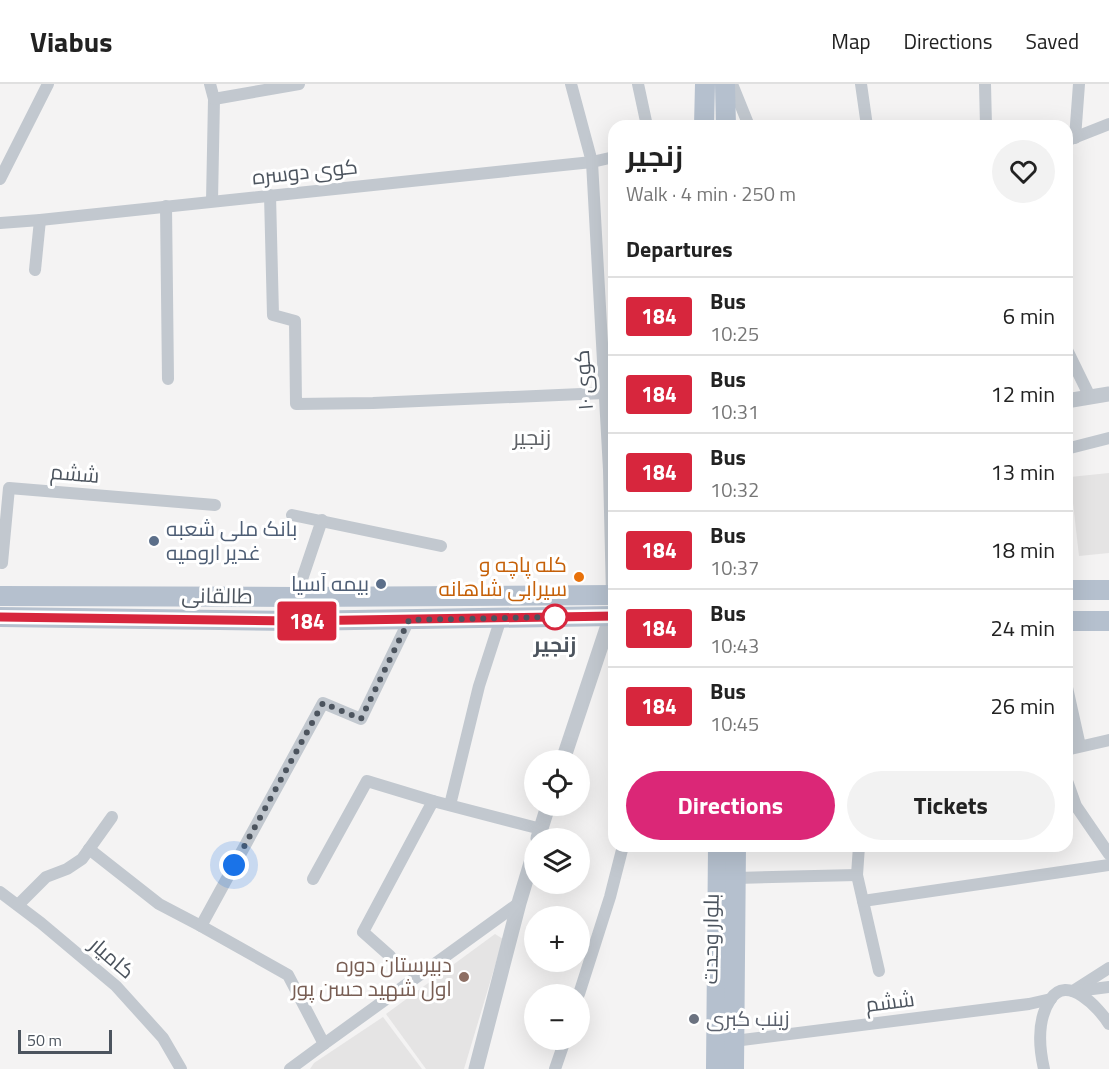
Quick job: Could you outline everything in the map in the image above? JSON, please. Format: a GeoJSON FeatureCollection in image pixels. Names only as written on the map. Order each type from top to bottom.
{"type":"FeatureCollection","features":[{"type":"Feature","properties":{"kind":"main road"},"geometry":{"type":"LineString","coordinates":[[704,120],[705,84]]}},
{"type":"Feature","properties":{"kind":"main road"},"geometry":{"type":"LineString","coordinates":[[725,84],[726,120]]}},
{"type":"Feature","properties":{"kind":"main road"},"geometry":{"type":"LineString","coordinates":[[1073,584],[1109,590]]}},
{"type":"Feature","properties":{"kind":"main road","name":"طالقانی"},"geometry":{"type":"LineString","coordinates":[[0,596],[608,595]]}},
{"type":"Feature","properties":{"kind":"main road","name":"طالقانی"},"geometry":{"type":"LineString","coordinates":[[0,617],[293,621],[608,616]]}},
{"type":"Feature","properties":{"kind":"main road"},"geometry":{"type":"LineString","coordinates":[[1073,621],[1109,621]]}},
{"type":"Feature","properties":{"kind":"main road","name":"بلوار وحدت"},"geometry":{"type":"LineString","coordinates":[[720,852],[727,878]]}},
{"type":"Feature","properties":{"kind":"main road","name":"بلوار وحدت"},"geometry":{"type":"LineString","coordinates":[[716,1069],[725,1040],[727,878],[734,852]]}},
{"type":"Feature","properties":{"kind":"main road","name":"بلوار وحدت"},"geometry":{"type":"LineString","coordinates":[[725,1040],[734,1069]]}},
{"type":"Feature","properties":{"kind":"street"},"geometry":{"type":"LineString","coordinates":[[0,179],[48,84]]}},
{"type":"Feature","properties":{"kind":"street"},"geometry":{"type":"LineString","coordinates":[[210,84],[214,99],[212,201]]}},
{"type":"Feature","properties":{"kind":"street"},"geometry":{"type":"LineString","coordinates":[[214,99],[299,84]]}},
{"type":"Feature","properties":{"kind":"street","name":"کوی ۱۰"},"geometry":{"type":"LineString","coordinates":[[571,84],[592,162],[608,455]]}},
{"type":"Feature","properties":{"kind":"street"},"geometry":{"type":"LineString","coordinates":[[638,84],[646,120]]}},
{"type":"Feature","properties":{"kind":"street"},"geometry":{"type":"LineString","coordinates":[[732,84],[747,120]]}},
{"type":"Feature","properties":{"kind":"street"},"geometry":{"type":"LineString","coordinates":[[861,84],[866,120]]}},
{"type":"Feature","properties":{"kind":"street"},"geometry":{"type":"LineString","coordinates":[[985,84],[986,120]]}},
{"type":"Feature","properties":{"kind":"street"},"geometry":{"type":"LineString","coordinates":[[1073,126],[1079,84]]}},
{"type":"Feature","properties":{"kind":"street"},"geometry":{"type":"LineString","coordinates":[[1073,139],[1109,124]]}},
{"type":"Feature","properties":{"kind":"street","name":"کوی دوسره"},"geometry":{"type":"LineString","coordinates":[[0,223],[592,162],[608,158]]}},
{"type":"Feature","properties":{"kind":"street"},"geometry":{"type":"LineString","coordinates":[[270,195],[273,315],[295,321],[296,404],[604,393]]}},
{"type":"Feature","properties":{"kind":"street"},"geometry":{"type":"LineString","coordinates":[[166,206],[168,379]]}},
{"type":"Feature","properties":{"kind":"street"},"geometry":{"type":"LineString","coordinates":[[35,270],[40,220]]}},
{"type":"Feature","properties":{"kind":"street"},"geometry":{"type":"LineString","coordinates":[[1073,362],[1090,397]]}},
{"type":"Feature","properties":{"kind":"street"},"geometry":{"type":"LineString","coordinates":[[1073,400],[1109,394]]}},
{"type":"Feature","properties":{"kind":"street"},"geometry":{"type":"LineString","coordinates":[[1073,447],[1109,438]]}},
{"type":"Feature","properties":{"kind":"street","name":"ششم"},"geometry":{"type":"LineString","coordinates":[[0,562],[2,563],[9,488],[216,505]]}},
{"type":"Feature","properties":{"kind":"street"},"geometry":{"type":"LineString","coordinates":[[292,515],[441,546]]}},
{"type":"Feature","properties":{"kind":"street"},"geometry":{"type":"LineString","coordinates":[[296,597],[322,520]]}},
{"type":"Feature","properties":{"kind":"street"},"geometry":{"type":"LineString","coordinates":[[450,805],[479,686],[501,618]]}},
{"type":"Feature","properties":{"kind":"street"},"geometry":{"type":"LineString","coordinates":[[201,926],[323,703],[361,719],[409,620]]}},
{"type":"Feature","properties":{"kind":"street"},"geometry":{"type":"LineString","coordinates":[[566,750],[608,628]]}},
{"type":"Feature","properties":{"kind":"street"},"geometry":{"type":"LineString","coordinates":[[1073,714],[1080,746]]}},
{"type":"Feature","properties":{"kind":"street"},"geometry":{"type":"LineString","coordinates":[[1073,748],[1109,740]]}},
{"type":"Feature","properties":{"kind":"street"},"geometry":{"type":"LineString","coordinates":[[313,879],[367,782],[450,805],[524,829]]}},
{"type":"Feature","properties":{"kind":"street"},"geometry":{"type":"LineString","coordinates":[[390,956],[363,932],[433,801]]}},
{"type":"Feature","properties":{"kind":"street"},"geometry":{"type":"LineString","coordinates":[[1073,809],[1109,854]]}},
{"type":"Feature","properties":{"kind":"street"},"geometry":{"type":"LineString","coordinates":[[18,905],[46,877],[82,859],[112,817]]}},
{"type":"Feature","properties":{"kind":"street"},"geometry":{"type":"LineString","coordinates":[[89,849],[159,904],[288,975],[324,1044]]}},
{"type":"Feature","properties":{"kind":"street"},"geometry":{"type":"LineString","coordinates":[[582,984],[610,897],[621,852]]}},
{"type":"Feature","properties":{"kind":"street"},"geometry":{"type":"LineString","coordinates":[[859,852],[857,875],[879,971]]}},
{"type":"Feature","properties":{"kind":"street"},"geometry":{"type":"LineString","coordinates":[[863,901],[1109,865]]}},
{"type":"Feature","properties":{"kind":"street"},"geometry":{"type":"LineString","coordinates":[[727,878],[857,875]]}},
{"type":"Feature","properties":{"kind":"street"},"geometry":{"type":"LineString","coordinates":[[476,1069],[524,886]]}},
{"type":"Feature","properties":{"kind":"street","name":"کامیار"},"geometry":{"type":"LineString","coordinates":[[0,892],[116,986],[163,1038],[181,1069]]}},
{"type":"Feature","properties":{"kind":"street"},"geometry":{"type":"LineString","coordinates":[[290,1069],[519,903]]}},
{"type":"Feature","properties":{"kind":"street"},"geometry":{"type":"LineString","coordinates":[[1073,991],[1109,968]]}},
{"type":"Feature","properties":{"kind":"street"},"geometry":{"type":"LineString","coordinates":[[1073,991],[1109,987]]}},
{"type":"Feature","properties":{"kind":"street","name":"ششم"},"geometry":{"type":"LineString","coordinates":[[725,1040],[1029,1004],[1051,999],[1062,991],[1073,991]]}},
{"type":"Feature","properties":{"kind":"street"},"geometry":{"type":"LineString","coordinates":[[1073,991],[1083,995],[1109,1024]]}},
{"type":"Feature","properties":{"kind":"street"},"geometry":{"type":"LineString","coordinates":[[1044,1069],[1040,1032],[1051,999]]}},
{"type":"Feature","properties":{"kind":"street"},"geometry":{"type":"LineString","coordinates":[[555,1069],[562,1050]]}},
{"type":"Feature","properties":{"kind":"shaded area"},"geometry":{"type":"Polygon","coordinates":[[[1109,473],[1109,553],[1079,556],[1073,503],[1073,477],[1109,473]]]}},
{"type":"Feature","properties":{"kind":"shaded area","name":"دبیرستان دوره اول شهید حسن پور"},"geometry":{"type":"Polygon","coordinates":[[[495,934],[503,939],[464,1069],[426,1069],[386,1014],[495,934]]]}},
{"type":"Feature","properties":{"kind":"shaded area"},"geometry":{"type":"Polygon","coordinates":[[[383,1017],[422,1069],[310,1069],[314,1063],[383,1017]]]}},
{"type":"Feature","properties":{"kind":"bus line","name":"184"},"geometry":{"type":"LineString","coordinates":[[0,617],[293,621],[608,616]]}},
{"type":"Feature","properties":{"kind":"place","name":"بانک ملی شعبه غدیر ارومیه"},"geometry":{"type":"Point","coordinates":[154,541]}},
{"type":"Feature","properties":{"kind":"place","name":"کله پاچه و سیرابی شاهانه"},"geometry":{"type":"Point","coordinates":[579,577]}},
{"type":"Feature","properties":{"kind":"place","name":"بیمه آسیا"},"geometry":{"type":"Point","coordinates":[381,584]}},
{"type":"Feature","properties":{"kind":"place","name":"زنجیر"},"geometry":{"type":"Point","coordinates":[555,617]}},
{"type":"Feature","properties":{"kind":"place","name":"دبیرستان دوره اول شهید حسن پور"},"geometry":{"type":"Point","coordinates":[464,977]}},
{"type":"Feature","properties":{"kind":"place","name":"زینب کبری"},"geometry":{"type":"Point","coordinates":[694,1019]}},
{"type":"Feature","properties":{"kind":"district","name":"زنجیر"},"geometry":{"type":"Point","coordinates":[532,437]}},
{"type":"Feature","properties":{"kind":"route"},"geometry":{"type":"LineString","coordinates":[[234,865],[323,703],[361,719],[409,620],[555,617]]}}]}
